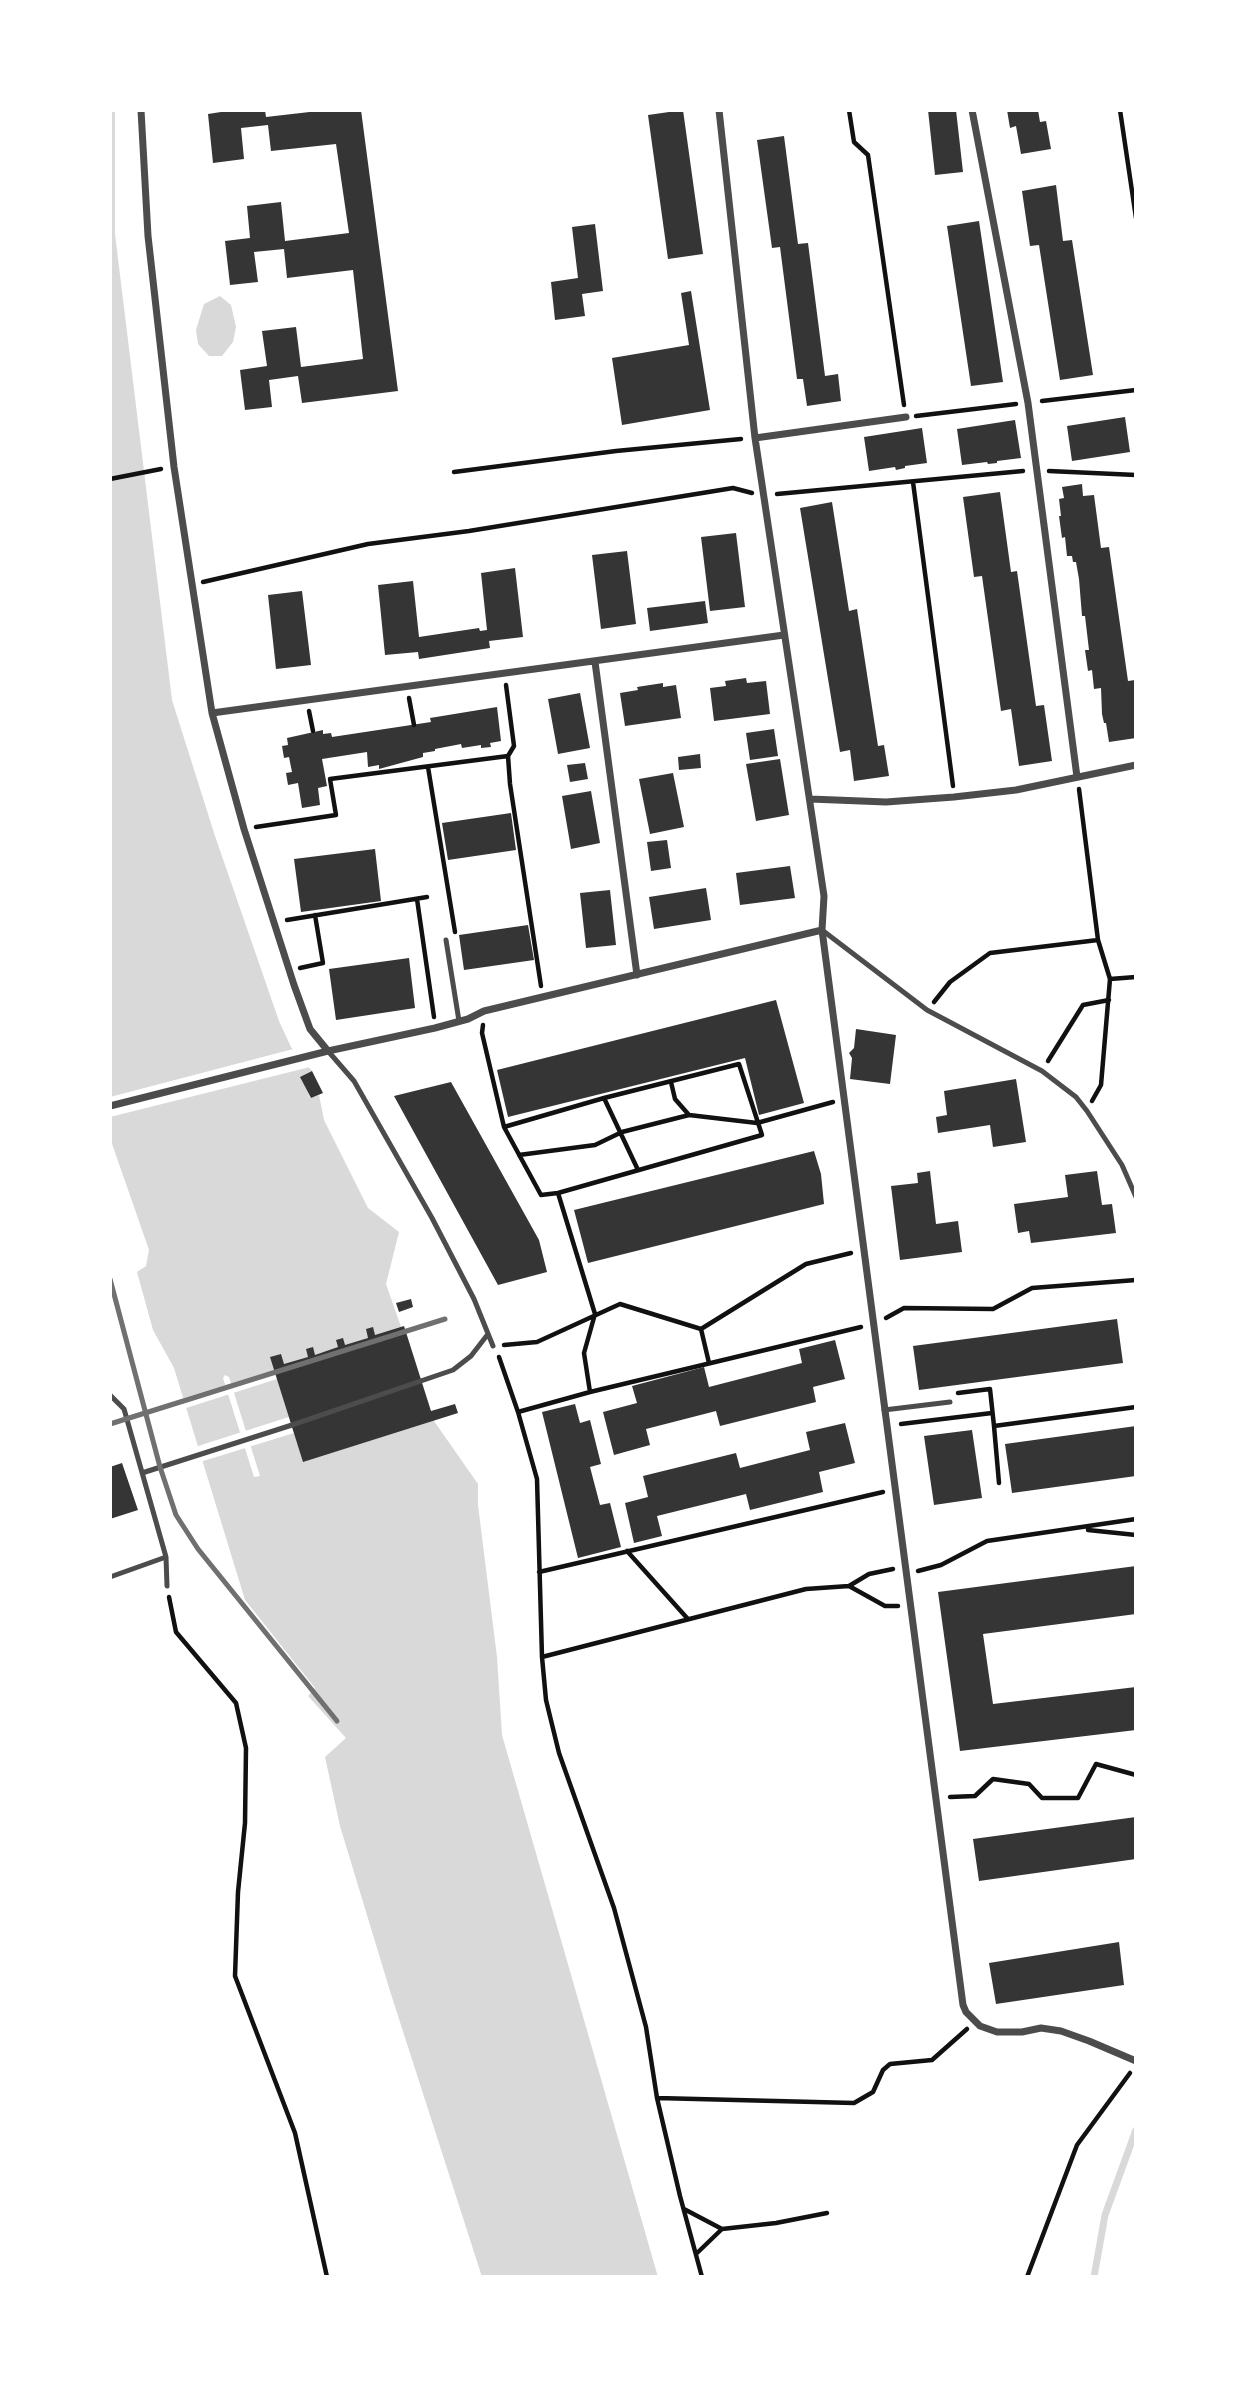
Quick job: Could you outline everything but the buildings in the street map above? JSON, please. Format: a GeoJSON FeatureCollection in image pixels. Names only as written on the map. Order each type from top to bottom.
{"type":"FeatureCollection","features":[{"type":"Feature","properties":{"kind":"street"},"geometry":{"type":"LineString","coordinates":[[141,110],[149,250],[174,467],[212,713],[244,829],[289,970],[310,1029],[328,1051]]}},
{"type":"Feature","properties":{"kind":"street"},"geometry":{"type":"LineString","coordinates":[[719,110],[755,438],[824,896],[822,930],[962,2004],[980,2026],[998,2032],[1022,2032],[1041,2028],[1061,2031],[1136,2063]]}},
{"type":"Feature","properties":{"kind":"street"},"geometry":{"type":"LineString","coordinates":[[972,110],[1028,403],[1077,777]]}},
{"type":"Feature","properties":{"kind":"street"},"geometry":{"type":"LineString","coordinates":[[755,438],[906,417]]}},
{"type":"Feature","properties":{"kind":"street"},"geometry":{"type":"LineString","coordinates":[[212,713],[784,635]]}},
{"type":"Feature","properties":{"kind":"street"},"geometry":{"type":"LineString","coordinates":[[595,662],[637,975]]}},
{"type":"Feature","properties":{"kind":"street"},"geometry":{"type":"LineString","coordinates":[[810,799],[886,802],[954,797],[1016,790],[1136,765]]}},
{"type":"Feature","properties":{"kind":"street"},"geometry":{"type":"LineString","coordinates":[[110,1106],[328,1051],[435,1028],[484,1011],[822,930]]}},
{"type":"Feature","properties":{"kind":"lane"},"geometry":{"type":"LineString","coordinates":[[822,930],[927,1010],[1042,1071],[1076,1097],[1122,1165],[1136,1197]]}},
{"type":"Feature","properties":{"kind":"lane"},"geometry":{"type":"LineString","coordinates":[[446,940],[459,1021]]}},
{"type":"Feature","properties":{"kind":"lane"},"geometry":{"type":"LineString","coordinates":[[328,1051],[354,1081],[374,1115],[462,1276],[493,1346]]}},
{"type":"Feature","properties":{"kind":"lane"},"geometry":{"type":"LineString","coordinates":[[142,1473],[453,1370],[471,1356],[488,1334]]}},
{"type":"Feature","properties":{"kind":"lane"},"geometry":{"type":"LineString","coordinates":[[110,1395],[124,1409],[166,1557],[167,1586]]}},
{"type":"Feature","properties":{"kind":"lane"},"geometry":{"type":"LineString","coordinates":[[884,1410],[950,1402]]}},
{"type":"Feature","properties":{"kind":"lane"},"geometry":{"type":"LineString","coordinates":[[110,1577],[166,1557]]}},
{"type":"Feature","properties":{"kind":"path"},"geometry":{"type":"LineString","coordinates":[[849,110],[854,142],[868,155],[906,417]]}},
{"type":"Feature","properties":{"kind":"path"},"geometry":{"type":"LineString","coordinates":[[1120,110],[1136,218]]}},
{"type":"Feature","properties":{"kind":"path"},"geometry":{"type":"LineString","coordinates":[[454,472],[755,438]]}},
{"type":"Feature","properties":{"kind":"path"},"geometry":{"type":"LineString","coordinates":[[192,584],[368,544],[469,531],[733,488],[763,496],[1035,470],[1136,475]]}},
{"type":"Feature","properties":{"kind":"path"},"geometry":{"type":"LineString","coordinates":[[110,479],[153,471]]}},
{"type":"Feature","properties":{"kind":"path"},"geometry":{"type":"LineString","coordinates":[[913,482],[954,797]]}},
{"type":"Feature","properties":{"kind":"path"},"geometry":{"type":"LineString","coordinates":[[504,673],[514,746],[508,756],[543,997]]}},
{"type":"Feature","properties":{"kind":"path"},"geometry":{"type":"LineString","coordinates":[[408,686],[414,725]]}},
{"type":"Feature","properties":{"kind":"path"},"geometry":{"type":"LineString","coordinates":[[244,829],[336,816],[330,779],[508,756]]}},
{"type":"Feature","properties":{"kind":"path"},"geometry":{"type":"LineString","coordinates":[[428,767],[456,939]]}},
{"type":"Feature","properties":{"kind":"path"},"geometry":{"type":"LineString","coordinates":[[1077,777],[1098,940],[1110,979],[1101,1085],[1087,1111]]}},
{"type":"Feature","properties":{"kind":"path"},"geometry":{"type":"LineString","coordinates":[[274,922],[428,897]]}},
{"type":"Feature","properties":{"kind":"path"},"geometry":{"type":"LineString","coordinates":[[417,899],[435,1028]]}},
{"type":"Feature","properties":{"kind":"path"},"geometry":{"type":"LineString","coordinates":[[289,970],[323,963],[315,915]]}},
{"type":"Feature","properties":{"kind":"path"},"geometry":{"type":"LineString","coordinates":[[927,1010],[950,982],[990,953],[1098,940]]}},
{"type":"Feature","properties":{"kind":"path"},"geometry":{"type":"LineString","coordinates":[[1110,979],[1136,977]]}},
{"type":"Feature","properties":{"kind":"path"},"geometry":{"type":"LineString","coordinates":[[1042,1071],[1083,1005],[1109,1000]]}},
{"type":"Feature","properties":{"kind":"path"},"geometry":{"type":"LineString","coordinates":[[484,1011],[482,1033],[504,1127],[541,1195],[558,1193],[762,1135],[739,1064],[604,1098],[504,1127]]}},
{"type":"Feature","properties":{"kind":"path"},"geometry":{"type":"LineString","coordinates":[[671,1082],[675,1099],[689,1115]]}},
{"type":"Feature","properties":{"kind":"path"},"geometry":{"type":"LineString","coordinates":[[604,1098],[638,1170]]}},
{"type":"Feature","properties":{"kind":"path"},"geometry":{"type":"LineString","coordinates":[[519,1154],[595,1145],[622,1132],[689,1115],[757,1123],[844,1099]]}},
{"type":"Feature","properties":{"kind":"path"},"geometry":{"type":"LineString","coordinates":[[558,1193],[595,1314],[584,1353],[590,1392]]}},
{"type":"Feature","properties":{"kind":"path"},"geometry":{"type":"LineString","coordinates":[[702,2277],[657,2098],[646,2027],[614,1908],[559,1753],[547,1700],[542,1657],[537,1479],[518,1412],[493,1346],[537,1342],[620,1304],[701,1329],[806,1264],[864,1250]]}},
{"type":"Feature","properties":{"kind":"path"},"geometry":{"type":"LineString","coordinates":[[518,1412],[873,1324],[904,1308],[993,1309],[1032,1288],[1136,1280]]}},
{"type":"Feature","properties":{"kind":"path"},"geometry":{"type":"LineString","coordinates":[[701,1329],[709,1363]]}},
{"type":"Feature","properties":{"kind":"path"},"geometry":{"type":"LineString","coordinates":[[950,1394],[990,1389],[999,1483]]}},
{"type":"Feature","properties":{"kind":"path"},"geometry":{"type":"LineString","coordinates":[[993,1426],[1136,1407]]}},
{"type":"Feature","properties":{"kind":"path"},"geometry":{"type":"LineString","coordinates":[[886,1426],[992,1413]]}},
{"type":"Feature","properties":{"kind":"path"},"geometry":{"type":"LineString","coordinates":[[539,1572],[894,1489]]}},
{"type":"Feature","properties":{"kind":"path"},"geometry":{"type":"LineString","coordinates":[[542,1657],[806,1588],[849,1586],[869,1574],[903,1564],[919,1572],[941,1565],[987,1541],[1136,1520]]}},
{"type":"Feature","properties":{"kind":"path"},"geometry":{"type":"LineString","coordinates":[[1078,1529],[1136,1535]]}},
{"type":"Feature","properties":{"kind":"path"},"geometry":{"type":"LineString","coordinates":[[627,1552],[687,1618]]}},
{"type":"Feature","properties":{"kind":"path"},"geometry":{"type":"LineString","coordinates":[[167,1586],[176,1632],[236,1703],[246,1748],[246,1761],[245,1823],[238,1892],[235,1976],[295,2133],[327,2277]]}},
{"type":"Feature","properties":{"kind":"path"},"geometry":{"type":"LineString","coordinates":[[849,1586],[885,1606],[909,1606]]}},
{"type":"Feature","properties":{"kind":"path"},"geometry":{"type":"LineString","coordinates":[[934,1798],[975,1796],[993,1779],[1029,1784],[1042,1798],[1078,1798],[1096,1765],[1136,1775]]}},
{"type":"Feature","properties":{"kind":"path"},"geometry":{"type":"LineString","coordinates":[[657,2098],[854,2103],[873,2092],[883,2070],[890,2064],[932,2060],[976,2022]]}},
{"type":"Feature","properties":{"kind":"path"},"geometry":{"type":"LineString","coordinates":[[1027,2277],[1077,2145],[1136,2063]]}},
{"type":"Feature","properties":{"kind":"path"},"geometry":{"type":"LineString","coordinates":[[683,2209],[722,2229],[776,2223],[827,2213]]}},
{"type":"Feature","properties":{"kind":"path"},"geometry":{"type":"LineString","coordinates":[[696,2253],[722,2229]]}},
{"type":"Feature","properties":{"kind":"shaded area"},"geometry":{"type":"Polygon","coordinates":[[[110,110],[115,110],[115,234],[172,700],[215,836],[279,1021],[291,1047],[312,1071],[301,1077],[310,1098],[319,1095],[324,1120],[368,1208],[399,1232],[386,1284],[434,1421],[478,1484],[478,1505],[497,1657],[502,1735],[658,2277],[482,2277],[340,1826],[325,1757],[346,1738],[308,1696],[315,1688],[245,1600],[174,1368],[153,1330],[137,1272],[146,1266],[149,1250],[110,1138],[110,110]],[[225,1375],[223,1378],[254,1477],[260,1476],[229,1377],[225,1375]]]}},
{"type":"Feature","properties":{"kind":"shaded area"},"geometry":{"type":"Polygon","coordinates":[[[220,296],[231,305],[236,327],[233,342],[222,356],[209,356],[198,344],[196,330],[204,304],[220,296]]]}},
{"type":"Feature","properties":{"kind":"pier"},"geometry":{"type":"Polygon","coordinates":[[[297,1048],[310,1067],[110,1117],[110,1097],[297,1048]]]}},
{"type":"Feature","properties":{"kind":"pier"},"geometry":{"type":"Polygon","coordinates":[[[274,1370],[277,1379],[183,1409],[180,1399],[274,1370]]]}},
{"type":"Feature","properties":{"kind":"pier"},"geometry":{"type":"Polygon","coordinates":[[[289,1417],[294,1433],[200,1462],[195,1447],[289,1417]]]}},
{"type":"Feature","properties":{"kind":"waterway"},"geometry":{"type":"LineString","coordinates":[[1094,2277],[1105,2215],[1136,2130]]}},
{"type":"Feature","properties":{"kind":"railway"},"geometry":{"type":"LineString","coordinates":[[110,1279],[160,1467],[176,1515],[198,1549],[337,1721]]}},
{"type":"Feature","properties":{"kind":"railway"},"geometry":{"type":"LineString","coordinates":[[110,1424],[445,1319]]}}]}
